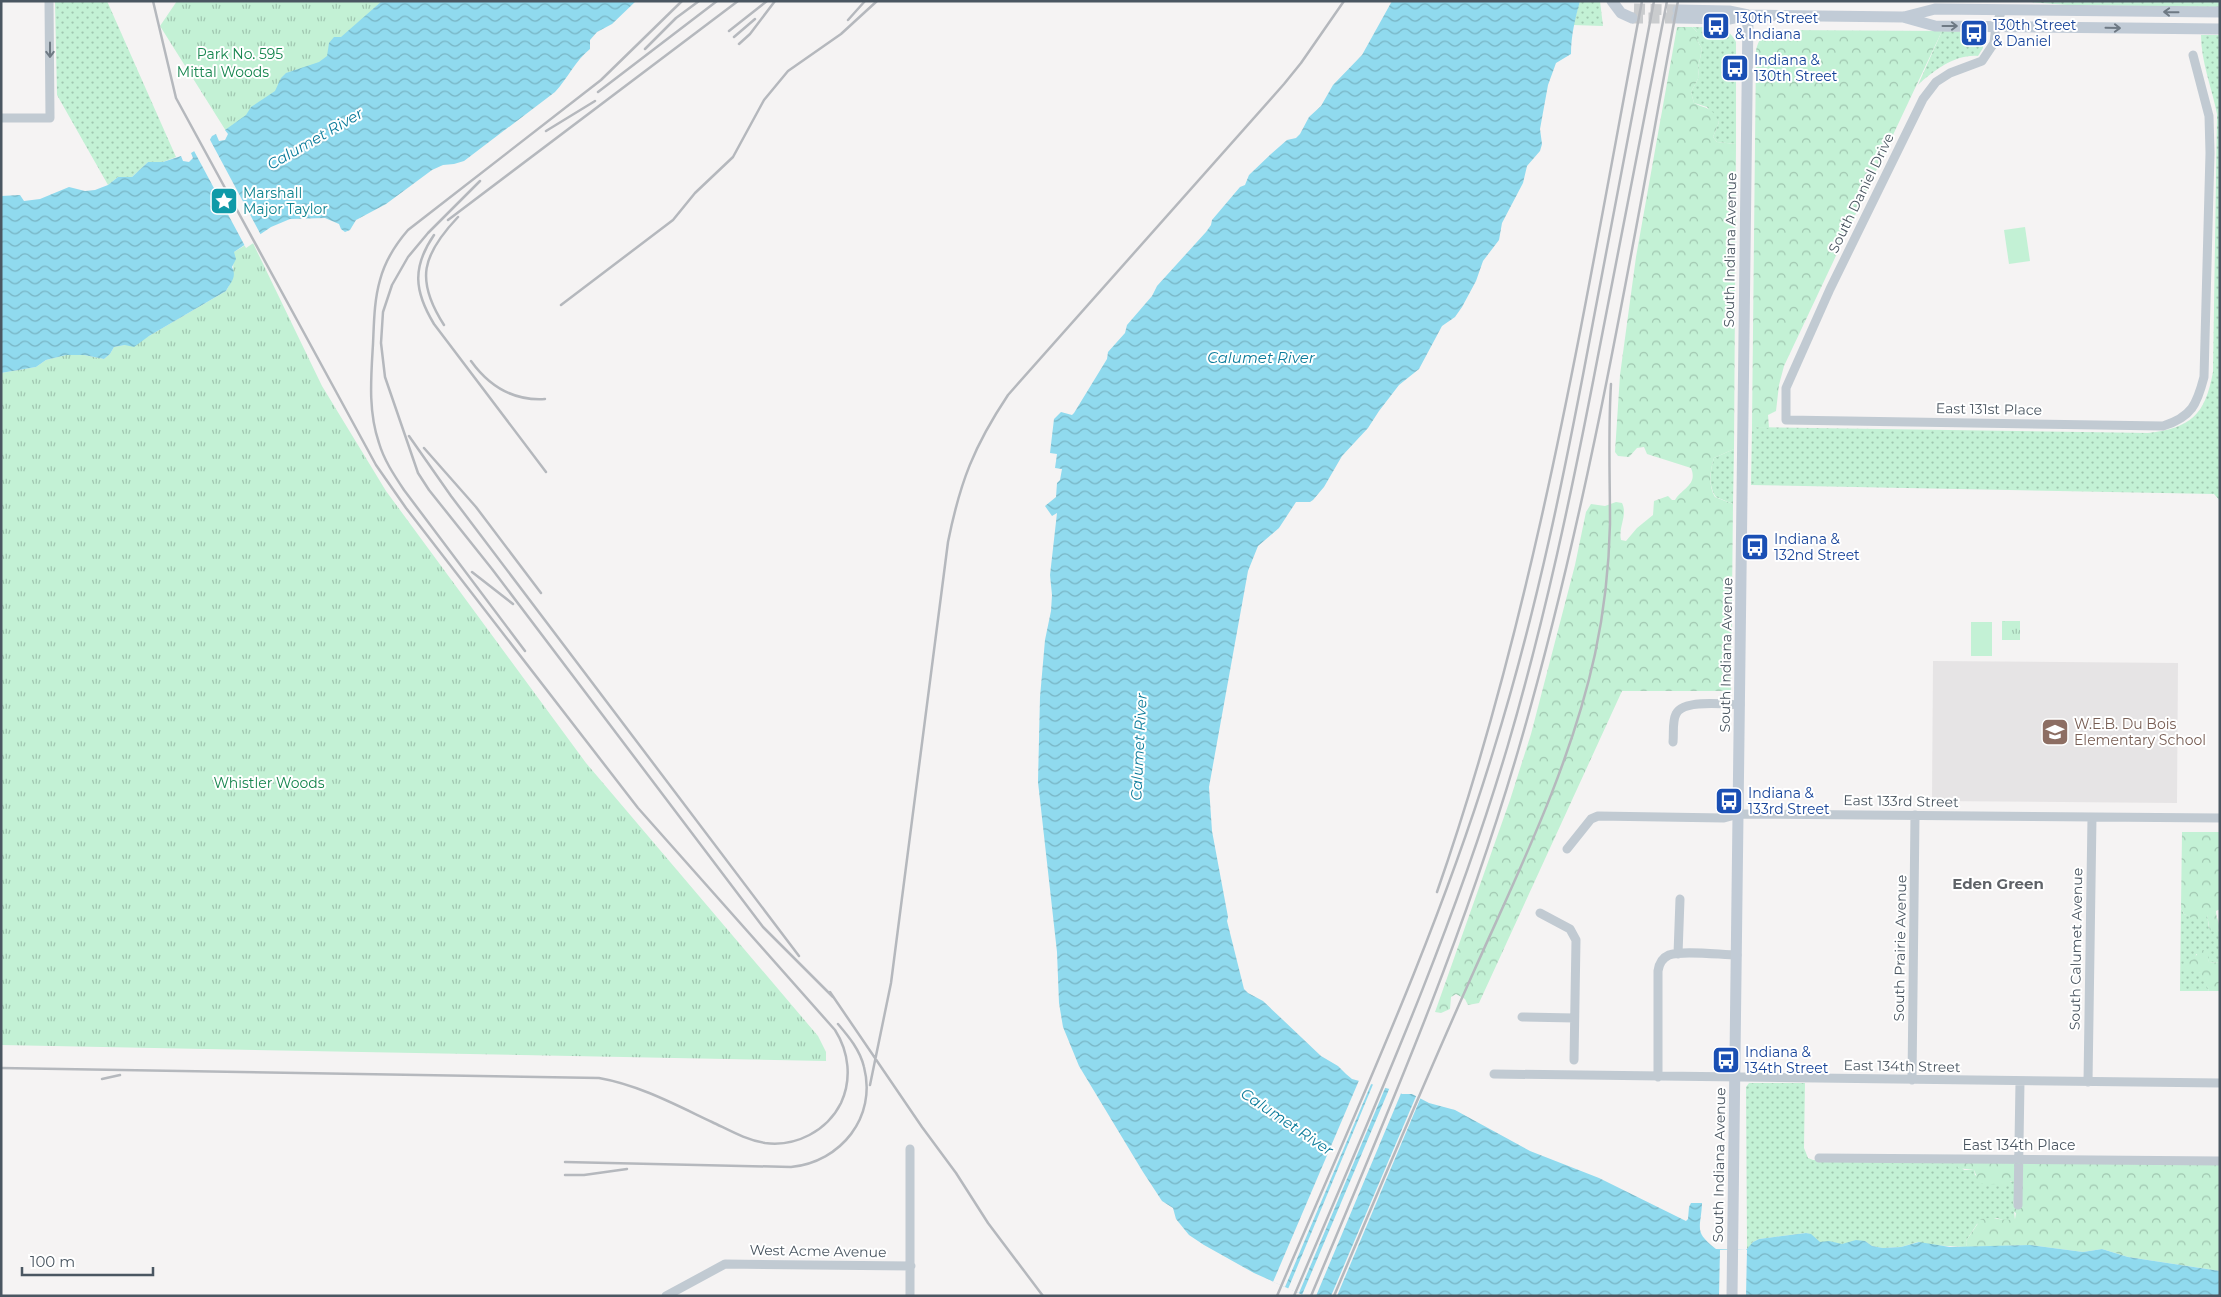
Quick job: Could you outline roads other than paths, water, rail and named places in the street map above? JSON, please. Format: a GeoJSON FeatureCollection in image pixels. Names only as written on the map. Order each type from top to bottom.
{"type":"FeatureCollection","features":[{"type":"Feature","properties":{"kind":"main road"},"geometry":{"type":"LineString","coordinates":[[1613,4],[1621,13],[1633,13]]}},
{"type":"Feature","properties":{"kind":"main road"},"geometry":{"type":"LineString","coordinates":[[1903,18],[1935,9],[2220,12]]}},
{"type":"Feature","properties":{"kind":"main road"},"geometry":{"type":"LineString","coordinates":[[1677,14],[1729,19],[1748,15],[1903,18],[1935,26],[1996,25],[2220,29]]}},
{"type":"Feature","properties":{"kind":"main road","name":"South Indiana Avenue"},"geometry":{"type":"LineString","coordinates":[[1732,1296],[1748,15]]}},
{"type":"Feature","properties":{"kind":"street"},"geometry":{"type":"LineString","coordinates":[[1,118],[50,118],[49,1]]}},
{"type":"Feature","properties":{"kind":"street","name":"South Daniel Drive"},"geometry":{"type":"LineString","coordinates":[[1786,420],[1786,388],[1830,289],[1923,99],[1936,82],[1950,73],[1982,60],[1994,43],[1996,25],[2002,10]]}},
{"type":"Feature","properties":{"kind":"street","name":"East 131st Place"},"geometry":{"type":"LineString","coordinates":[[1786,420],[2163,426],[2177,422],[2189,413],[2199,397],[2204,377],[2210,153],[2209,116],[2193,56]]}},
{"type":"Feature","properties":{"kind":"street"},"geometry":{"type":"LineString","coordinates":[[1673,742],[1677,712],[1683,707],[1691,704],[1740,704]]}},
{"type":"Feature","properties":{"kind":"street","name":"East 133rd Street"},"geometry":{"type":"LineString","coordinates":[[1567,849],[1591,819],[1598,816],[1724,818],[1739,814],[2220,818]]}},
{"type":"Feature","properties":{"kind":"street","name":"South Prairie Avenue"},"geometry":{"type":"LineString","coordinates":[[1912,1080],[1915,815]]}},
{"type":"Feature","properties":{"kind":"street","name":"South Calumet Avenue"},"geometry":{"type":"LineString","coordinates":[[2088,1082],[2092,817]]}},
{"type":"Feature","properties":{"kind":"street"},"geometry":{"type":"LineString","coordinates":[[1678,954],[1680,898]]}},
{"type":"Feature","properties":{"kind":"street"},"geometry":{"type":"LineString","coordinates":[[1540,913],[1570,929],[1576,940],[1574,1060]]}},
{"type":"Feature","properties":{"kind":"street"},"geometry":{"type":"LineString","coordinates":[[1658,1077],[1658,971],[1664,959],[1678,954],[1737,955]]}},
{"type":"Feature","properties":{"kind":"street"},"geometry":{"type":"LineString","coordinates":[[1522,1018],[1574,1018]]}},
{"type":"Feature","properties":{"kind":"street","name":"East 134th Street"},"geometry":{"type":"LineString","coordinates":[[1494,1074],[2220,1083]]}},
{"type":"Feature","properties":{"kind":"street"},"geometry":{"type":"LineString","coordinates":[[2018,1205],[2020,1082]]}},
{"type":"Feature","properties":{"kind":"street"},"geometry":{"type":"LineString","coordinates":[[910,1149],[910,1296]]}},
{"type":"Feature","properties":{"kind":"street","name":"East 134th Place"},"geometry":{"type":"LineString","coordinates":[[1819,1158],[2220,1161]]}},
{"type":"Feature","properties":{"kind":"street","name":"West Acme Avenue"},"geometry":{"type":"LineString","coordinates":[[666,1296],[724,1264],[911,1266]]}},
{"type":"Feature","properties":{"kind":"water","name":"Calumet River"},"geometry":{"type":"Polygon","coordinates":[[[382,1],[636,1],[612,24],[597,32],[590,40],[590,49],[555,92],[464,161],[443,165],[432,170],[386,204],[356,220],[350,230],[345,232],[339,224],[325,218],[290,219],[271,227],[234,252],[236,259],[232,267],[234,277],[226,291],[149,336],[134,347],[125,345],[114,347],[104,359],[84,355],[66,355],[46,360],[36,367],[1,373],[1,196],[20,195],[24,201],[40,199],[69,187],[85,191],[95,190],[108,185],[118,177],[132,177],[148,162],[163,162],[181,156],[183,161],[189,162],[193,158],[191,153],[208,143],[212,136],[216,134],[219,141],[225,140],[228,134],[225,130],[246,115],[251,107],[275,91],[281,78],[286,73],[319,62],[327,56],[329,43],[334,37],[341,37],[382,1]]]}},
{"type":"Feature","properties":{"kind":"water","name":"Calumet River"},"geometry":{"type":"Polygon","coordinates":[[[1392,1],[1580,1],[1571,54],[1556,63],[1548,85],[1540,129],[1542,144],[1540,151],[1527,166],[1523,183],[1502,223],[1499,240],[1483,261],[1476,281],[1462,307],[1455,317],[1442,326],[1419,369],[1399,385],[1368,428],[1342,456],[1324,487],[1313,500],[1310,502],[1296,502],[1279,528],[1258,546],[1248,571],[1209,787],[1212,831],[1228,917],[1227,921],[1244,989],[1263,1001],[1321,1056],[1338,1066],[1352,1079],[1402,1094],[1412,1094],[1429,1103],[1455,1110],[1530,1151],[1599,1178],[1686,1221],[1691,1203],[1702,1203],[1701,1233],[1716,1249],[1746,1250],[1753,1242],[1759,1239],[1806,1233],[1811,1234],[1820,1242],[1829,1241],[1842,1244],[1856,1240],[1865,1241],[1872,1246],[1883,1248],[1901,1247],[1919,1242],[1950,1247],[2030,1245],[2083,1252],[2102,1249],[2128,1257],[2220,1271],[2220,1296],[1305,1296],[1254,1273],[1189,1235],[1176,1219],[1173,1208],[1162,1201],[1143,1172],[1079,1066],[1063,1027],[1059,1003],[1057,952],[1038,782],[1040,697],[1045,640],[1051,611],[1050,575],[1057,513],[1052,516],[1045,506],[1056,497],[1057,483],[1060,480],[1062,469],[1055,468],[1057,454],[1050,453],[1054,419],[1061,412],[1072,415],[1074,413],[1107,359],[1108,352],[1125,333],[1127,325],[1152,296],[1157,286],[1206,232],[1212,220],[1240,187],[1245,185],[1249,175],[1287,140],[1296,138],[1300,134],[1309,117],[1321,106],[1333,85],[1362,55],[1392,1]]]}},
{"type":"Feature","properties":{"kind":"tunnel"},"geometry":{"type":"LineString","coordinates":[[1634,9],[1678,10]]}},
{"type":"Feature","properties":{"kind":"tunnel"},"geometry":{"type":"LineString","coordinates":[[1632,18],[1677,18]]}},
{"type":"Feature","properties":{"kind":"railway"},"geometry":{"type":"LineString","coordinates":[[1,1068],[599,1078],[628,1085],[657,1096],[744,1137],[758,1142],[777,1144],[809,1135],[828,1122],[841,1103],[847,1085],[846,1056],[835,1030],[638,808],[406,508],[376,465],[176,98],[153,1]]}},
{"type":"Feature","properties":{"kind":"railway"},"geometry":{"type":"LineString","coordinates":[[525,651],[404,490],[381,449],[373,419],[371,394],[375,304],[378,288],[388,260],[408,230],[601,80],[682,1]]}},
{"type":"Feature","properties":{"kind":"railway"},"geometry":{"type":"LineString","coordinates":[[645,49],[676,18],[699,1]]}},
{"type":"Feature","properties":{"kind":"railway"},"geometry":{"type":"LineString","coordinates":[[598,92],[717,1]]}},
{"type":"Feature","properties":{"kind":"railway"},"geometry":{"type":"LineString","coordinates":[[448,220],[738,1]]}},
{"type":"Feature","properties":{"kind":"railway"},"geometry":{"type":"LineString","coordinates":[[729,31],[767,1]]}},
{"type":"Feature","properties":{"kind":"railway"},"geometry":{"type":"LineString","coordinates":[[739,44],[750,34],[775,1]]}},
{"type":"Feature","properties":{"kind":"railway"},"geometry":{"type":"LineString","coordinates":[[848,20],[865,1]]}},
{"type":"Feature","properties":{"kind":"railway"},"geometry":{"type":"LineString","coordinates":[[561,305],[673,220],[695,193],[733,157],[764,100],[788,71],[841,34],[877,1]]}},
{"type":"Feature","properties":{"kind":"railway"},"geometry":{"type":"LineString","coordinates":[[870,1085],[891,983],[948,542],[963,483],[977,448],[1008,395],[1284,84],[1344,1]]}},
{"type":"Feature","properties":{"kind":"railway"},"geometry":{"type":"LineString","coordinates":[[1437,892],[1472,783],[1504,673],[1531,562],[1579,339],[1642,1]]}},
{"type":"Feature","properties":{"kind":"railway"},"geometry":{"type":"LineString","coordinates":[[1277,1296],[1364,1095],[1420,959],[1470,822],[1509,699],[1537,592],[1561,485],[1654,1]]}},
{"type":"Feature","properties":{"kind":"railway"},"geometry":{"type":"LineString","coordinates":[[1294,1296],[1381,1092],[1436,955],[1486,816],[1508,745],[1534,650],[1568,506],[1667,1]]}},
{"type":"Feature","properties":{"kind":"railway"},"geometry":{"type":"LineString","coordinates":[[1311,1296],[1395,1094],[1448,958],[1473,890],[1518,751],[1544,658],[1588,472],[1626,284],[1678,1]]}},
{"type":"Feature","properties":{"kind":"railway"},"geometry":{"type":"LineString","coordinates":[[734,37],[755,19]]}},
{"type":"Feature","properties":{"kind":"railway"},"geometry":{"type":"LineString","coordinates":[[546,131],[595,101]]}},
{"type":"Feature","properties":{"kind":"railway"},"geometry":{"type":"LineString","coordinates":[[480,181],[428,233],[408,257],[392,285],[383,312],[381,343],[385,377],[418,473],[429,490],[492,569],[763,927],[833,997]]}},
{"type":"Feature","properties":{"kind":"railway"},"geometry":{"type":"LineString","coordinates":[[444,325],[429,294],[426,281],[427,268],[430,256],[437,244],[458,217]]}},
{"type":"Feature","properties":{"kind":"railway"},"geometry":{"type":"LineString","coordinates":[[434,235],[422,258],[418,279],[419,290],[427,312],[434,324],[546,472]]}},
{"type":"Feature","properties":{"kind":"railway"},"geometry":{"type":"LineString","coordinates":[[471,361],[486,378],[503,390],[523,397],[545,399]]}},
{"type":"Feature","properties":{"kind":"railway"},"geometry":{"type":"LineString","coordinates":[[1334,1296],[1456,1011],[1543,816],[1585,695],[1598,638],[1609,557],[1611,384]]}},
{"type":"Feature","properties":{"kind":"railway"},"geometry":{"type":"LineString","coordinates":[[409,436],[451,496],[799,956]]}},
{"type":"Feature","properties":{"kind":"railway"},"geometry":{"type":"LineString","coordinates":[[424,448],[476,507],[541,593]]}},
{"type":"Feature","properties":{"kind":"railway"},"geometry":{"type":"LineString","coordinates":[[472,572],[513,604]]}},
{"type":"Feature","properties":{"kind":"railway"},"geometry":{"type":"LineString","coordinates":[[830,992],[922,1127],[956,1173],[988,1223],[1043,1296]]}},
{"type":"Feature","properties":{"kind":"railway"},"geometry":{"type":"LineString","coordinates":[[565,1162],[791,1167],[809,1163],[825,1156],[851,1134],[860,1119],[865,1103],[867,1085],[860,1055],[838,1024]]}},
{"type":"Feature","properties":{"kind":"railway"},"geometry":{"type":"LineString","coordinates":[[102,1079],[120,1075]]}},
{"type":"Feature","properties":{"kind":"railway"},"geometry":{"type":"LineString","coordinates":[[565,1175],[584,1175],[627,1169]]}},
{"type":"Feature","properties":{"kind":"place","name":"130th Street & Indiana"},"geometry":{"type":"Point","coordinates":[1716,26]}},
{"type":"Feature","properties":{"kind":"place","name":"130th Street & Daniel"},"geometry":{"type":"Point","coordinates":[1974,33]}},
{"type":"Feature","properties":{"kind":"place","name":"Indiana & 130th Street"},"geometry":{"type":"Point","coordinates":[1735,68]}},
{"type":"Feature","properties":{"kind":"place","name":"Marshall Major Taylor"},"geometry":{"type":"Point","coordinates":[224,201]}},
{"type":"Feature","properties":{"kind":"place","name":"Indiana & 132nd Street"},"geometry":{"type":"Point","coordinates":[1755,547]}},
{"type":"Feature","properties":{"kind":"place","name":"W.E.B. Du Bois Elementary School"},"geometry":{"type":"Point","coordinates":[2055,732]}},
{"type":"Feature","properties":{"kind":"place","name":"Indiana & 133rd Street"},"geometry":{"type":"Point","coordinates":[1729,801]}},
{"type":"Feature","properties":{"kind":"place","name":"Indiana & 134th Street"},"geometry":{"type":"Point","coordinates":[1726,1060]}},
{"type":"Feature","properties":{"kind":"district","name":"Eden Green"},"geometry":{"type":"Point","coordinates":[1998,884]}},
{"type":"Feature","properties":{"kind":"park label","name":"Park No. 595"},"geometry":{"type":"Point","coordinates":[240,54]}},
{"type":"Feature","properties":{"kind":"park label","name":"Mittal Woods"},"geometry":{"type":"Point","coordinates":[223,72]}},
{"type":"Feature","properties":{"kind":"park label","name":"Whistler Woods"},"geometry":{"type":"Point","coordinates":[269,783]}}]}
